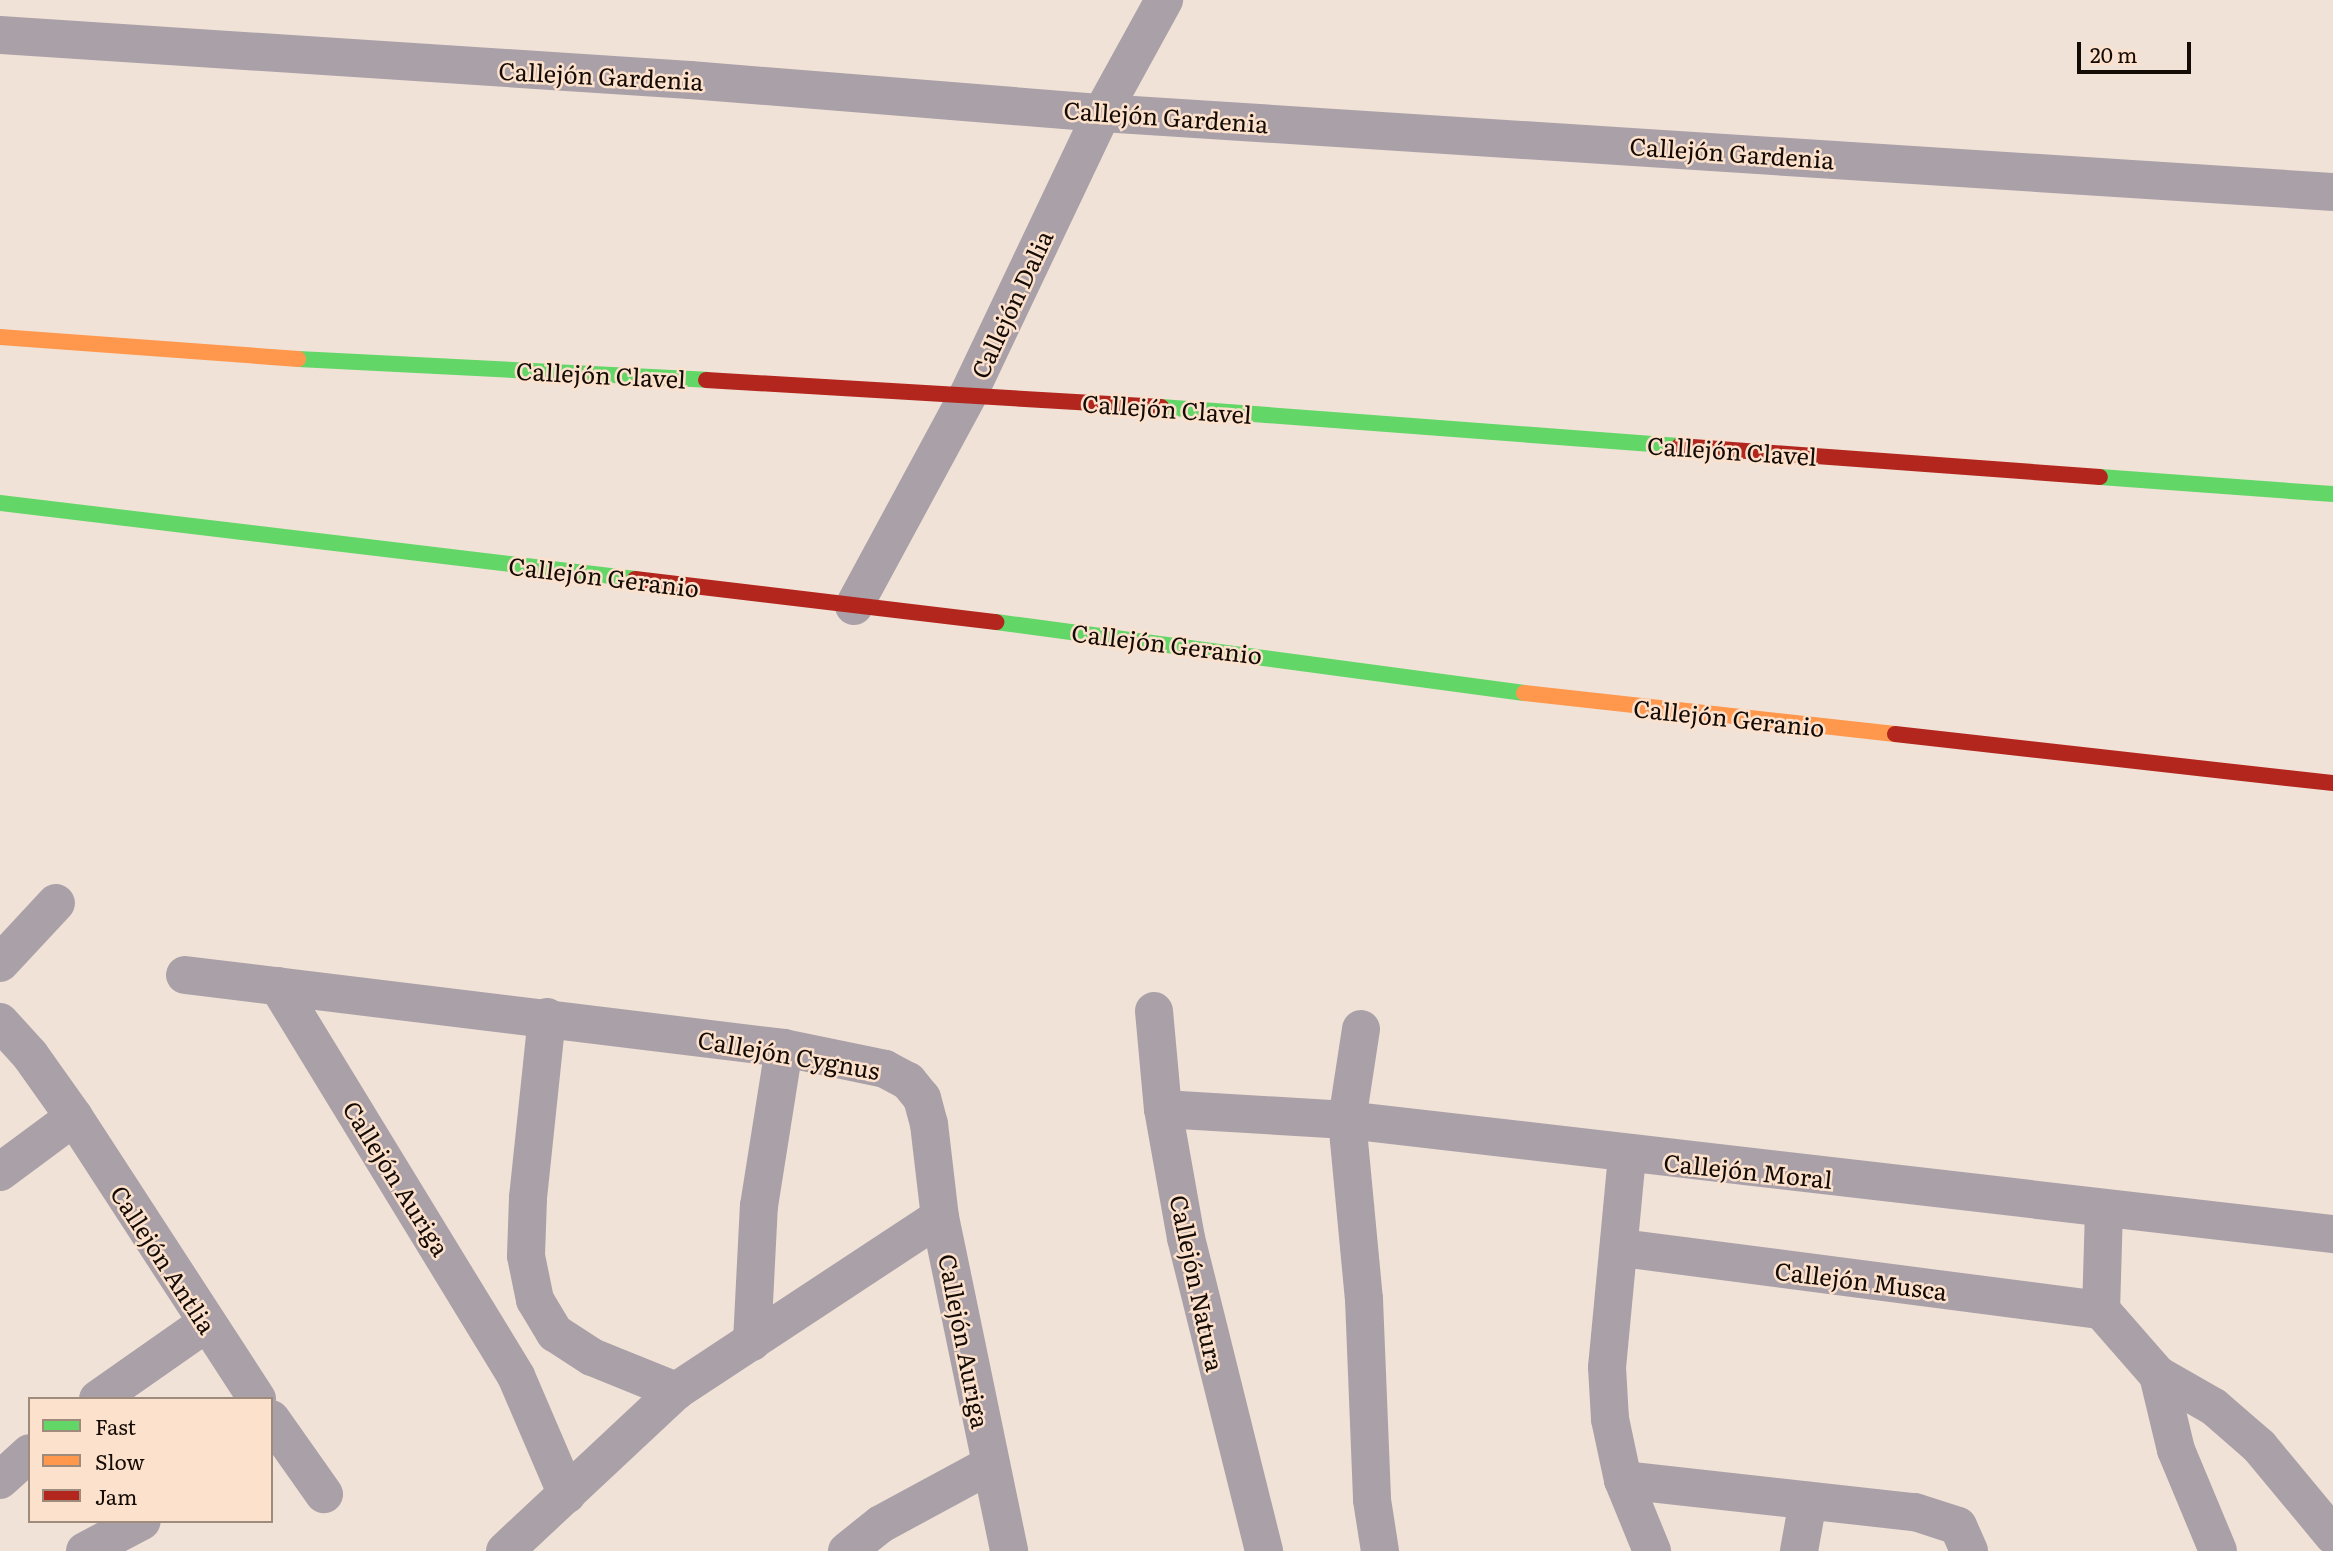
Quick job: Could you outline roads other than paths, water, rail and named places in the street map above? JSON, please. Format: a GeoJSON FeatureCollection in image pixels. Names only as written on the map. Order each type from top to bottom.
{"type":"FeatureCollection","features":[{"type":"Feature","properties":{"kind":"street","name":"Callejón Dalia"},"geometry":{"type":"LineString","coordinates":[[854,606],[970,393],[1102,113],[1164,0]]}},
{"type":"Feature","properties":{"kind":"street","name":"Callejón Gardenia"},"geometry":{"type":"LineString","coordinates":[[0,35],[690,80],[1102,113],[2333,192]]}},
{"type":"Feature","properties":{"kind":"street","name":"Callejón Clavel"},"geometry":{"type":"LineString","coordinates":[[0,337],[275,358],[970,393],[2333,494]]}},
{"type":"Feature","properties":{"kind":"street","name":"Callejón Geranio"},"geometry":{"type":"LineString","coordinates":[[0,503],[1151,640],[1522,693],[2333,783]]}},
{"type":"Feature","properties":{"kind":"street"},"geometry":{"type":"LineString","coordinates":[[0,963],[55,903]]}},
{"type":"Feature","properties":{"kind":"street"},"geometry":{"type":"LineString","coordinates":[[185,975],[278,986]]}},
{"type":"Feature","properties":{"kind":"street","name":"Callejón Cygnus"},"geometry":{"type":"LineString","coordinates":[[278,986],[784,1048],[885,1069],[908,1081],[922,1098],[929,1124],[940,1217]]}},
{"type":"Feature","properties":{"kind":"street","name":"Callejón Auriga"},"geometry":{"type":"LineString","coordinates":[[278,986],[510,1365],[566,1495]]}},
{"type":"Feature","properties":{"kind":"street","name":"Callejón Natura"},"geometry":{"type":"LineString","coordinates":[[1154,1011],[1163,1109],[1185,1238],[1264,1551]]}},
{"type":"Feature","properties":{"kind":"street"},"geometry":{"type":"LineString","coordinates":[[547,1017],[527,1209],[526,1256],[535,1300],[555,1333],[582,1351],[676,1391]]}},
{"type":"Feature","properties":{"kind":"street","name":"Callejón Antlia"},"geometry":{"type":"LineString","coordinates":[[0,1022],[30,1055],[74,1117],[254,1397]]}},
{"type":"Feature","properties":{"kind":"street"},"geometry":{"type":"LineString","coordinates":[[1362,1029],[1347,1120],[1364,1299],[1372,1500],[1380,1551]]}},
{"type":"Feature","properties":{"kind":"street"},"geometry":{"type":"LineString","coordinates":[[752,1342],[760,1206],[784,1048]]}},
{"type":"Feature","properties":{"kind":"street","name":"Callejón Moral"},"geometry":{"type":"LineString","coordinates":[[1163,1109],[1347,1120],[1627,1156],[2333,1234]]}},
{"type":"Feature","properties":{"kind":"street"},"geometry":{"type":"LineString","coordinates":[[0,1172],[74,1117]]}},
{"type":"Feature","properties":{"kind":"street"},"geometry":{"type":"LineString","coordinates":[[1627,1156],[1622,1248],[1607,1367],[1610,1419],[1623,1480],[1652,1551]]}},
{"type":"Feature","properties":{"kind":"street"},"geometry":{"type":"LineString","coordinates":[[2104,1210],[2101,1310],[2158,1375],[2214,1407],[2259,1446],[2333,1535]]}},
{"type":"Feature","properties":{"kind":"street"},"geometry":{"type":"LineString","coordinates":[[505,1551],[676,1391],[940,1217]]}},
{"type":"Feature","properties":{"kind":"street","name":"Callejón Auriga"},"geometry":{"type":"LineString","coordinates":[[940,1217],[1009,1551]]}},
{"type":"Feature","properties":{"kind":"street","name":"Callejón Musca"},"geometry":{"type":"LineString","coordinates":[[1622,1248],[2101,1310]]}},
{"type":"Feature","properties":{"kind":"street"},"geometry":{"type":"LineString","coordinates":[[101,1397],[205,1324]]}},
{"type":"Feature","properties":{"kind":"street"},"geometry":{"type":"LineString","coordinates":[[2158,1375],[2176,1450],[2218,1551]]}},
{"type":"Feature","properties":{"kind":"street","name":"Callejón Antlia"},"geometry":{"type":"LineString","coordinates":[[273,1424],[324,1494]]}},
{"type":"Feature","properties":{"kind":"street"},"geometry":{"type":"LineString","coordinates":[[0,1480],[28,1455]]}},
{"type":"Feature","properties":{"kind":"street"},"geometry":{"type":"LineString","coordinates":[[847,1551],[881,1524],[990,1465]]}},
{"type":"Feature","properties":{"kind":"street"},"geometry":{"type":"LineString","coordinates":[[1623,1480],[1926,1516],[1958,1526],[1969,1551]]}},
{"type":"Feature","properties":{"kind":"street"},"geometry":{"type":"LineString","coordinates":[[1799,1551],[1808,1501]]}},
{"type":"Feature","properties":{"kind":"street"},"geometry":{"type":"LineString","coordinates":[[85,1551],[138,1523]]}}]}
